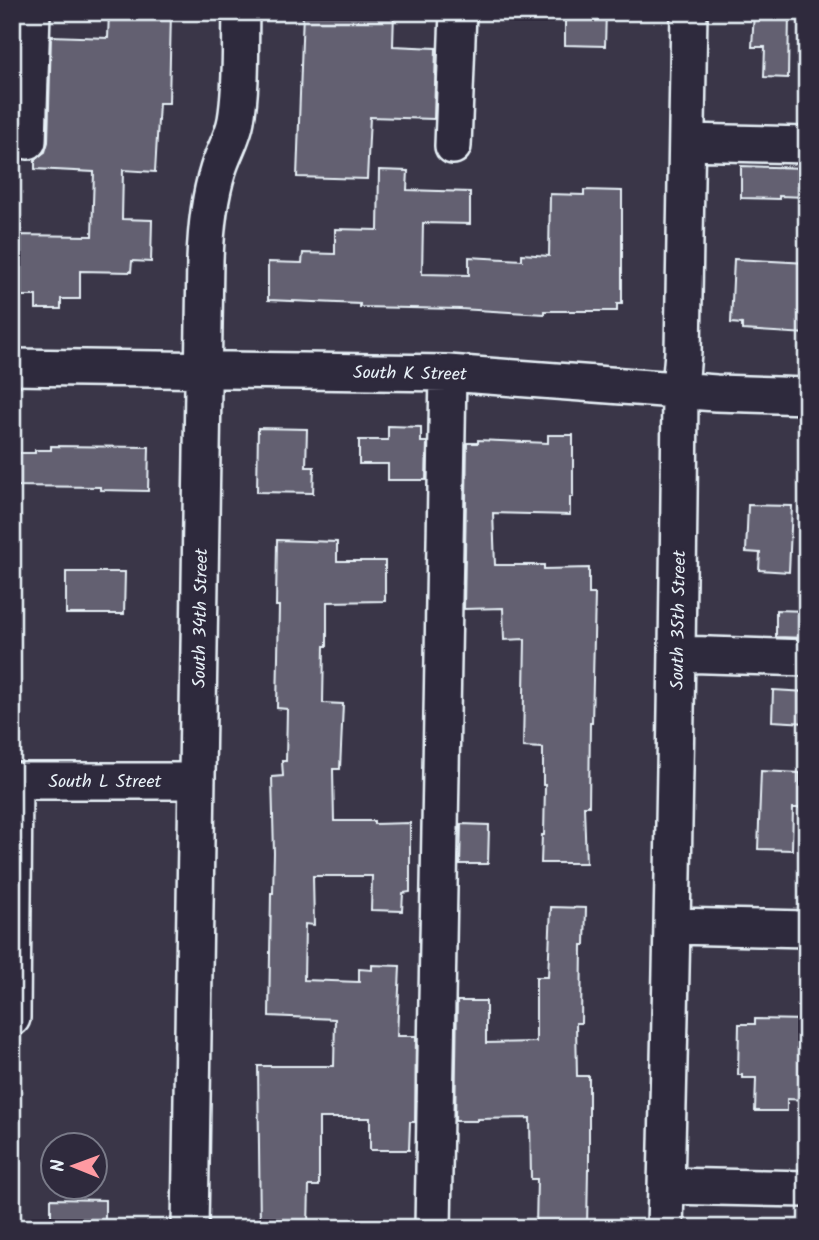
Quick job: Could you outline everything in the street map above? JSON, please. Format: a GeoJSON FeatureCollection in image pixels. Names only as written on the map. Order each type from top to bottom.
{"type":"FeatureCollection","features":[{"type":"Feature","properties":{"kind":"street"},"geometry":{"type":"LineString","coordinates":[[28,141],[32,12]]}},
{"type":"Feature","properties":{"kind":"street","name":"South 34th Street"},"geometry":{"type":"LineString","coordinates":[[190,1228],[205,260],[213,187],[236,120],[241,12]]}},
{"type":"Feature","properties":{"kind":"street"},"geometry":{"type":"LineString","coordinates":[[453,146],[458,12]]}},
{"type":"Feature","properties":{"kind":"street","name":"South 35th Street"},"geometry":{"type":"LineString","coordinates":[[665,1228],[689,12]]}},
{"type":"Feature","properties":{"kind":"street"},"geometry":{"type":"LineString","coordinates":[[687,142],[807,145]]}},
{"type":"Feature","properties":{"kind":"street","name":"South K Street"},"geometry":{"type":"LineString","coordinates":[[12,366],[448,373],[716,393],[807,396]]}},
{"type":"Feature","properties":{"kind":"street"},"geometry":{"type":"LineString","coordinates":[[433,1228],[448,373]]}},
{"type":"Feature","properties":{"kind":"street"},"geometry":{"type":"LineString","coordinates":[[678,654],[807,658]]}},
{"type":"Feature","properties":{"kind":"street"},"geometry":{"type":"LineString","coordinates":[[12,1018],[13,781]]}},
{"type":"Feature","properties":{"kind":"street","name":"South L Street"},"geometry":{"type":"LineString","coordinates":[[13,781],[197,781]]}},
{"type":"Feature","properties":{"kind":"street"},"geometry":{"type":"LineString","coordinates":[[673,926],[807,929]]}},
{"type":"Feature","properties":{"kind":"street"},"geometry":{"type":"LineString","coordinates":[[666,1186],[807,1189]]}},
{"type":"Feature","properties":{"kind":"building"},"geometry":{"type":"Polygon","coordinates":[[[109,12],[171,12],[169,103],[159,103],[155,172],[123,170],[122,219],[152,220],[151,262],[132,261],[131,272],[80,271],[80,299],[61,299],[61,309],[36,309],[36,296],[12,296],[12,235],[92,236],[94,172],[35,169],[35,159],[45,152],[48,142],[51,36],[108,38],[109,12]]]}},
{"type":"Feature","properties":{"kind":"building"},"geometry":{"type":"Polygon","coordinates":[[[303,12],[394,12],[393,46],[436,48],[434,119],[370,117],[367,179],[297,177],[303,12]]]}},
{"type":"Feature","properties":{"kind":"building"},"geometry":{"type":"Polygon","coordinates":[[[565,12],[606,12],[605,46],[565,45],[565,12]]]}},
{"type":"Feature","properties":{"kind":"building"},"geometry":{"type":"Polygon","coordinates":[[[754,12],[789,12],[788,78],[764,77],[765,47],[752,47],[754,12]]]}},
{"type":"Feature","properties":{"kind":"building"},"geometry":{"type":"Polygon","coordinates":[[[741,166],[807,168],[807,197],[741,198],[741,166]]]}},
{"type":"Feature","properties":{"kind":"building"},"geometry":{"type":"Polygon","coordinates":[[[379,170],[408,171],[407,190],[470,192],[470,224],[423,223],[422,274],[469,275],[469,257],[522,260],[522,254],[549,256],[550,194],[584,195],[584,190],[622,191],[622,304],[617,304],[617,311],[544,311],[544,314],[360,307],[360,304],[268,300],[268,262],[302,263],[303,253],[335,254],[335,229],[378,230],[379,170]]]}},
{"type":"Feature","properties":{"kind":"building"},"geometry":{"type":"Polygon","coordinates":[[[734,259],[807,263],[807,334],[742,330],[742,324],[731,323],[734,259]]]}},
{"type":"Feature","properties":{"kind":"building"},"geometry":{"type":"Polygon","coordinates":[[[388,426],[421,427],[421,442],[427,442],[426,480],[388,480],[388,464],[359,464],[359,440],[388,440],[388,426]]]}},
{"type":"Feature","properties":{"kind":"building"},"geometry":{"type":"Polygon","coordinates":[[[258,428],[307,429],[306,467],[314,467],[313,493],[257,492],[258,428]]]}},
{"type":"Feature","properties":{"kind":"building"},"geometry":{"type":"Polygon","coordinates":[[[548,435],[573,435],[573,497],[570,497],[570,515],[493,513],[495,565],[544,565],[544,569],[589,568],[589,594],[595,594],[589,806],[584,806],[586,863],[541,863],[545,785],[543,748],[523,747],[525,639],[504,640],[503,608],[464,609],[467,443],[478,443],[478,440],[548,443],[548,435]]]}},
{"type":"Feature","properties":{"kind":"building"},"geometry":{"type":"Polygon","coordinates":[[[51,446],[149,447],[148,491],[100,490],[100,487],[12,486],[12,453],[35,453],[35,450],[51,450],[51,446]]]}},
{"type":"Feature","properties":{"kind":"building"},"geometry":{"type":"Polygon","coordinates":[[[748,505],[792,506],[789,572],[759,570],[760,553],[746,552],[748,505]]]}},
{"type":"Feature","properties":{"kind":"building"},"geometry":{"type":"Polygon","coordinates":[[[277,540],[337,542],[337,561],[385,561],[385,601],[327,602],[323,703],[343,704],[340,769],[333,769],[334,821],[410,823],[410,892],[403,893],[402,911],[371,910],[372,876],[313,876],[314,925],[305,924],[304,980],[359,982],[359,969],[372,970],[372,965],[400,966],[397,1036],[416,1036],[415,1122],[410,1122],[409,1150],[370,1150],[370,1118],[319,1118],[319,1186],[309,1186],[308,1228],[260,1228],[258,1066],[334,1066],[335,1019],[269,1016],[274,853],[272,777],[283,776],[282,761],[286,761],[287,709],[277,708],[277,540]]]}},
{"type":"Feature","properties":{"kind":"building"},"geometry":{"type":"Polygon","coordinates":[[[66,572],[125,572],[124,614],[66,614],[66,572]]]}},
{"type":"Feature","properties":{"kind":"building"},"geometry":{"type":"Polygon","coordinates":[[[776,610],[807,611],[807,638],[776,637],[776,610]]]}},
{"type":"Feature","properties":{"kind":"building"},"geometry":{"type":"Polygon","coordinates":[[[773,690],[807,692],[807,723],[772,721],[773,690]]]}},
{"type":"Feature","properties":{"kind":"building"},"geometry":{"type":"Polygon","coordinates":[[[761,771],[800,773],[800,808],[793,808],[792,850],[758,849],[761,771]]]}},
{"type":"Feature","properties":{"kind":"building"},"geometry":{"type":"Polygon","coordinates":[[[461,824],[489,825],[488,864],[460,864],[461,824]]]}},
{"type":"Feature","properties":{"kind":"building"},"geometry":{"type":"Polygon","coordinates":[[[551,907],[586,908],[585,945],[582,945],[581,1023],[576,1023],[577,1076],[589,1076],[587,1228],[536,1228],[537,1179],[531,1179],[530,1118],[455,1121],[457,1001],[486,1001],[486,1043],[536,1042],[536,977],[548,977],[551,907]]]}},
{"type":"Feature","properties":{"kind":"building"},"geometry":{"type":"Polygon","coordinates":[[[755,1019],[807,1020],[807,1100],[787,1099],[787,1111],[755,1111],[756,1078],[742,1078],[742,1075],[738,1075],[739,1024],[755,1024],[755,1019]]]}},
{"type":"Feature","properties":{"kind":"building"},"geometry":{"type":"Polygon","coordinates":[[[51,1202],[105,1202],[105,1228],[51,1228],[51,1202]]]}}]}
